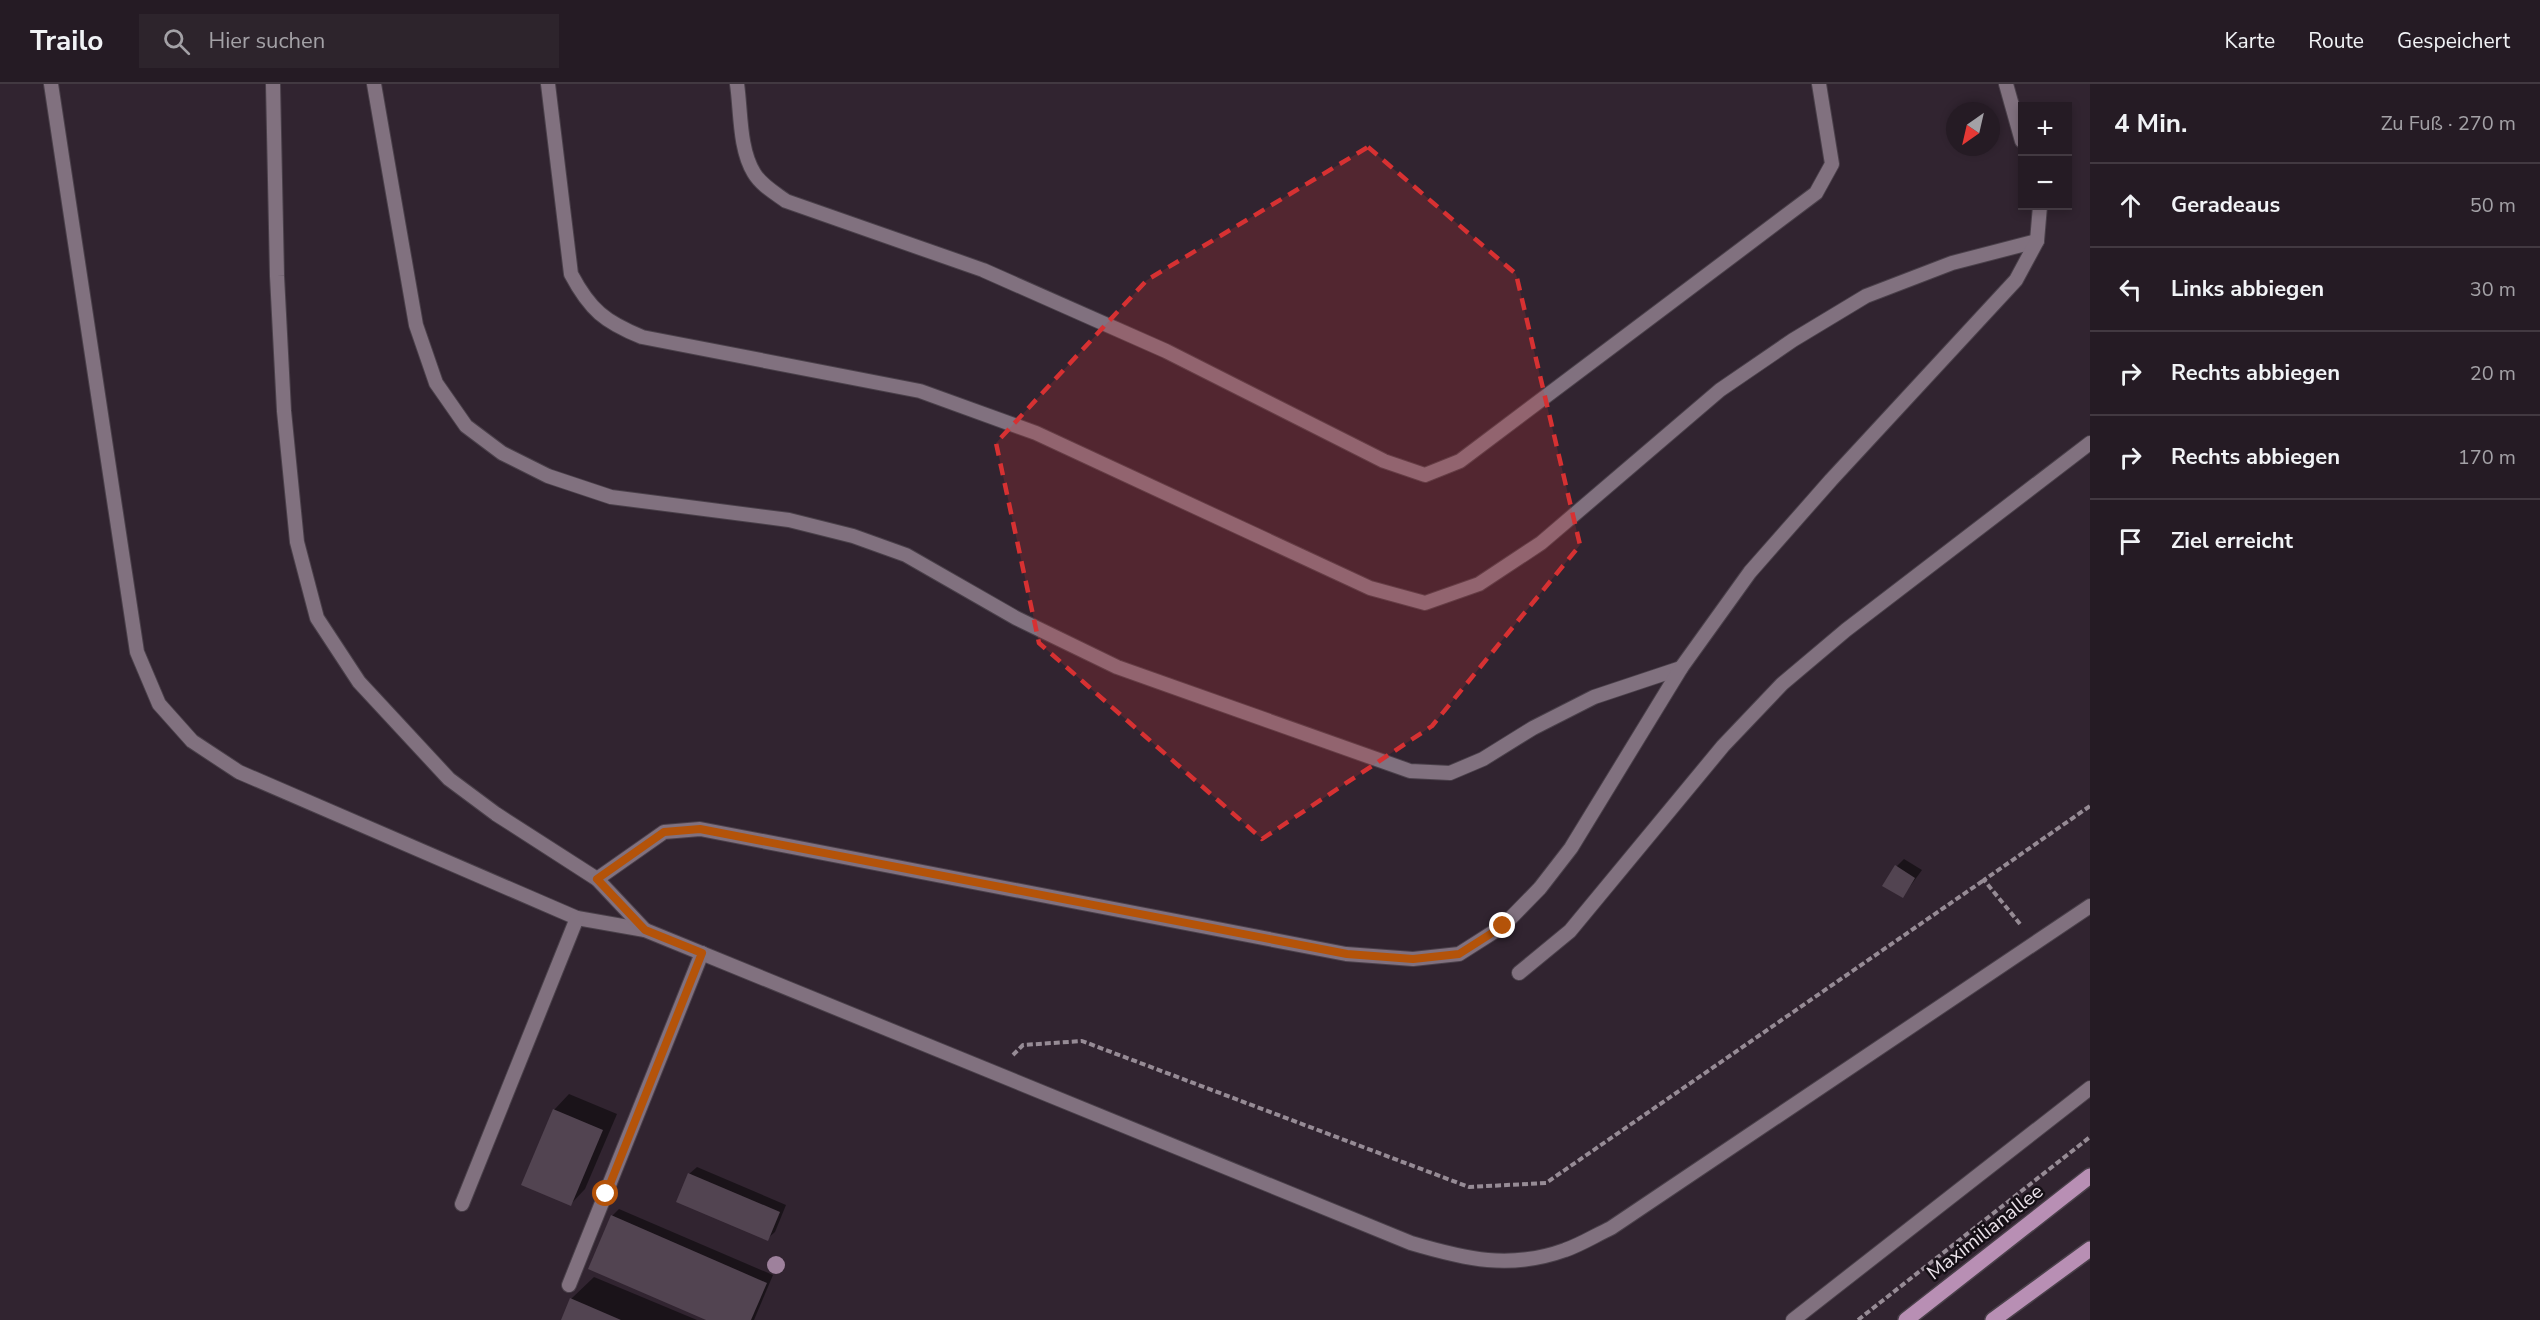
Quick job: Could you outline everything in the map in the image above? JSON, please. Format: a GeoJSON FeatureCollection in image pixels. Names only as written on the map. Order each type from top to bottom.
{"type":"FeatureCollection","features":[{"type":"Feature","properties":{"kind":"main road","name":"Maximilianallee"},"geometry":{"type":"LineString","coordinates":[[1906,1320],[2090,1176]]}},
{"type":"Feature","properties":{"kind":"main road"},"geometry":{"type":"LineString","coordinates":[[1993,1320],[2090,1250]]}},
{"type":"Feature","properties":{"kind":"lane"},"geometry":{"type":"LineString","coordinates":[[51,84],[137,652],[159,704],[192,741],[239,772],[577,918],[645,930],[1411,1243],[1468,1259],[1517,1262],[1565,1251],[1611,1228],[2090,906]]}},
{"type":"Feature","properties":{"kind":"lane"},"geometry":{"type":"LineString","coordinates":[[273,84],[277,276],[284,411],[297,542],[317,618],[359,682],[449,779],[496,814],[597,879],[645,930]]}},
{"type":"Feature","properties":{"kind":"lane"},"geometry":{"type":"LineString","coordinates":[[374,84],[416,325],[436,383],[466,426],[502,453],[548,476],[611,497],[789,520],[853,536],[906,555],[1016,618],[1117,667],[1410,771],[1450,773],[1483,759],[1533,728],[1594,697],[1681,668]]}},
{"type":"Feature","properties":{"kind":"lane"},"geometry":{"type":"LineString","coordinates":[[548,84],[571,274],[582,295],[599,315],[618,327],[642,337],[920,391],[1036,433],[1370,588],[1425,603],[1479,584],[1541,543],[1599,497],[1720,390],[1793,340],[1866,296],[1952,262],[2037,241]]}},
{"type":"Feature","properties":{"kind":"lane"},"geometry":{"type":"LineString","coordinates":[[737,84],[746,152],[754,173],[769,189],[786,201],[984,270],[1166,351],[1384,461],[1425,475],[1460,461],[1816,193],[1832,164],[1820,84]]}},
{"type":"Feature","properties":{"kind":"lane"},"geometry":{"type":"LineString","coordinates":[[2006,84],[2018,127]]}},
{"type":"Feature","properties":{"kind":"lane"},"geometry":{"type":"LineString","coordinates":[[597,879],[664,832],[700,829],[1347,954],[1413,959],[1459,954],[1503,926],[1540,888],[1571,848],[1681,668],[1750,572],[1831,480],[2016,280],[2037,241],[2040,210]]}},
{"type":"Feature","properties":{"kind":"lane"},"geometry":{"type":"LineString","coordinates":[[1519,973],[1570,931],[1723,746],[1782,684],[1846,630],[2090,443]]}},
{"type":"Feature","properties":{"kind":"lane"},"geometry":{"type":"LineString","coordinates":[[462,1204],[577,918]]}},
{"type":"Feature","properties":{"kind":"lane"},"geometry":{"type":"LineString","coordinates":[[569,1285],[702,953]]}},
{"type":"Feature","properties":{"kind":"lane"},"geometry":{"type":"LineString","coordinates":[[1793,1320],[2090,1088]]}},
{"type":"Feature","properties":{"kind":"path"},"geometry":{"type":"LineString","coordinates":[[996,1074],[1023,1045],[1082,1041],[1469,1187],[1546,1183],[2090,806]]}},
{"type":"Feature","properties":{"kind":"path"},"geometry":{"type":"LineString","coordinates":[[1984,880],[2036,943]]}},
{"type":"Feature","properties":{"kind":"path"},"geometry":{"type":"LineString","coordinates":[[1858,1320],[2090,1137]]}},
{"type":"Feature","properties":{"kind":"highlighted area"},"geometry":{"type":"Polygon","coordinates":[[[1368,147],[1516,274],[1580,545],[1432,726],[1262,839],[1039,643],[996,443],[1147,280],[1368,147]]]}},
{"type":"Feature","properties":{"kind":"building"},"geometry":{"type":"Polygon","coordinates":[[[1895,865],[1915,878],[1903,898],[1882,886],[1895,865]]]}},
{"type":"Feature","properties":{"kind":"building"},"geometry":{"type":"Polygon","coordinates":[[[553,1109],[603,1130],[571,1206],[521,1185],[553,1109]]]}},
{"type":"Feature","properties":{"kind":"building"},"geometry":{"type":"Polygon","coordinates":[[[688,1173],[780,1212],[768,1241],[676,1202],[688,1173]]]}},
{"type":"Feature","properties":{"kind":"building"},"geometry":{"type":"Polygon","coordinates":[[[611,1215],[767,1283],[751,1320],[706,1320],[588,1269],[611,1215]]]}},
{"type":"Feature","properties":{"kind":"building"},"geometry":{"type":"Polygon","coordinates":[[[570,1298],[621,1320],[561,1320],[570,1298]]]}},
{"type":"Feature","properties":{"kind":"route"},"geometry":{"type":"LineString","coordinates":[[606,1194],[702,953],[645,930],[597,879],[638,847],[664,832],[700,829],[1272,942],[1347,954],[1413,959],[1459,954],[1503,926]]}}]}
